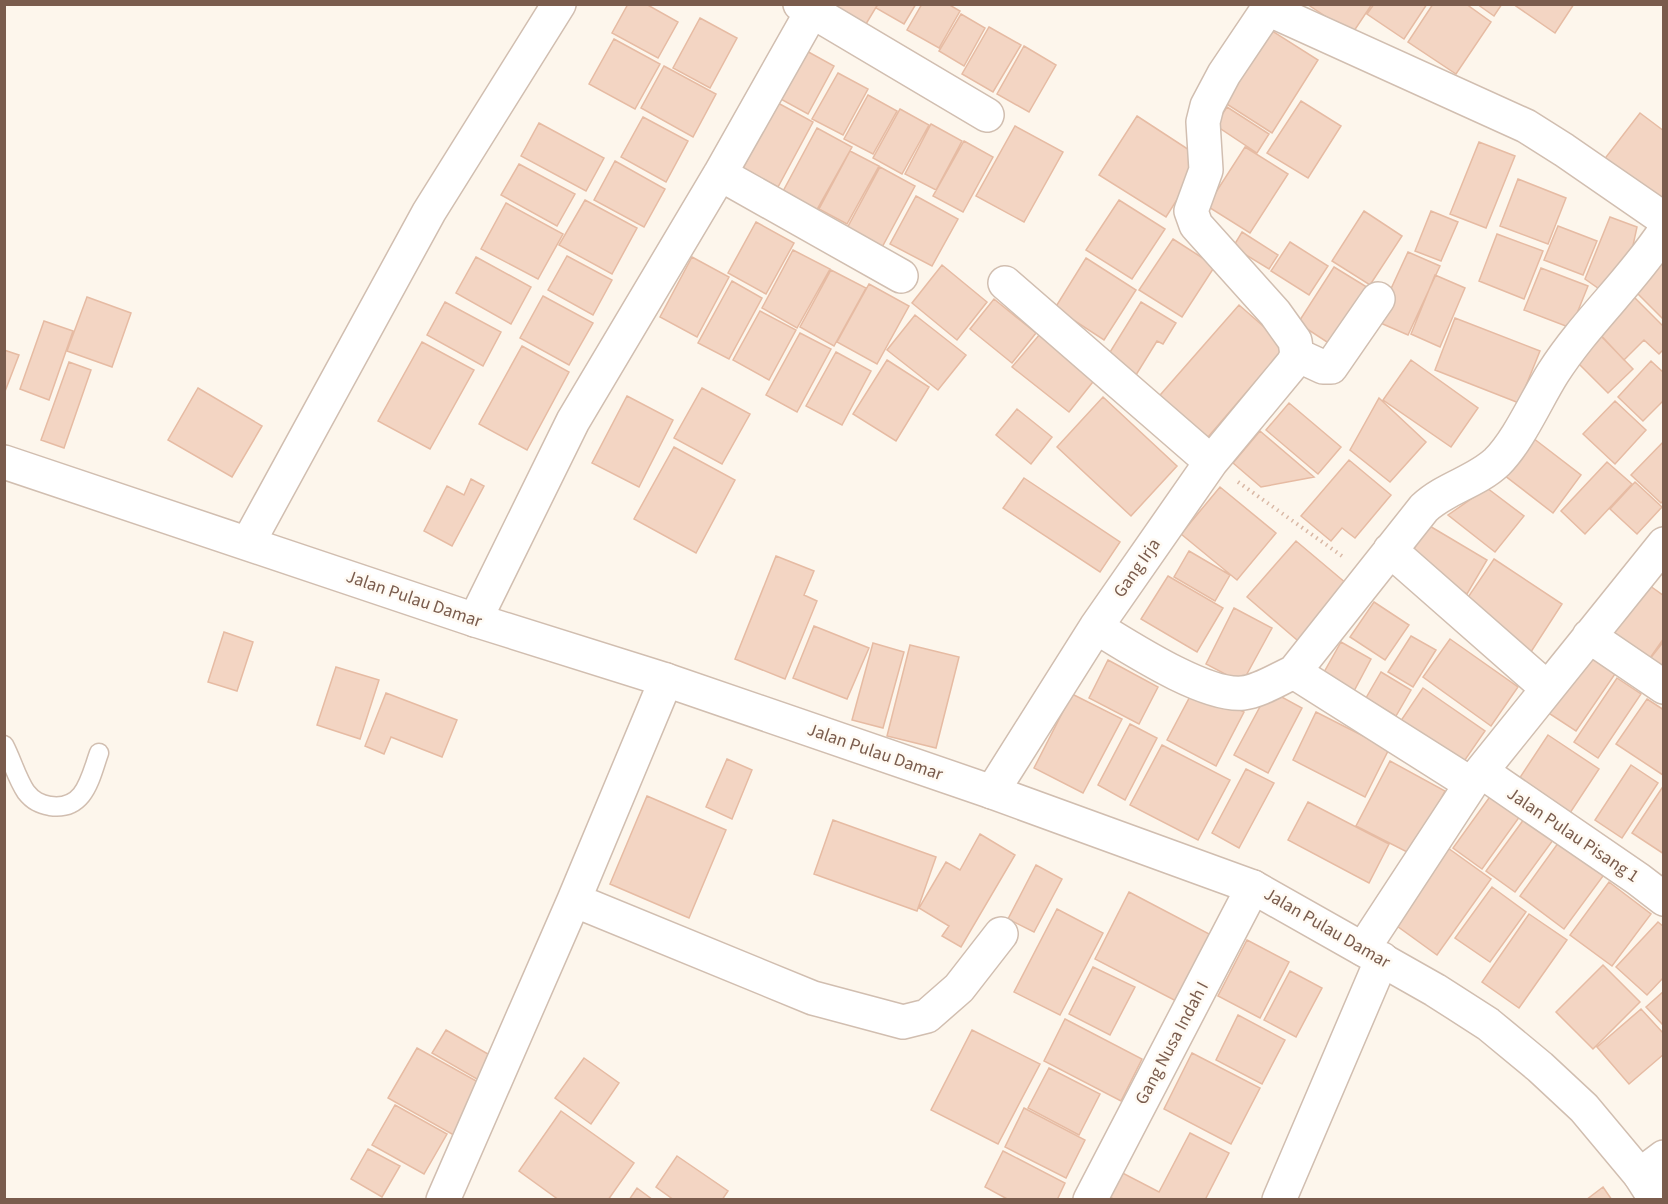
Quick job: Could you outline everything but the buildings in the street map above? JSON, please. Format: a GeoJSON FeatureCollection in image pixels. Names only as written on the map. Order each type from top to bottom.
{"type":"FeatureCollection","features":[{"type":"Feature","properties":{"kind":"street"},"geometry":{"type":"LineString","coordinates":[[248,543],[429,212],[559,4]]}},
{"type":"Feature","properties":{"kind":"street"},"geometry":{"type":"LineString","coordinates":[[1378,299],[1331,367],[1323,367],[1297,355],[1295,341],[1275,313],[1196,225],[1191,211],[1206,170],[1203,122],[1207,106],[1224,74],[1269,7],[1526,126],[1634,197],[1664,221]]}},
{"type":"Feature","properties":{"kind":"street"},"geometry":{"type":"LineString","coordinates":[[475,620],[573,421],[720,174],[806,8],[987,115]]}},
{"type":"Feature","properties":{"kind":"street"},"geometry":{"type":"LineString","coordinates":[[720,174],[902,276]]}},
{"type":"Feature","properties":{"kind":"street"},"geometry":{"type":"LineString","coordinates":[[1096,627],[1163,667],[1192,681],[1226,692],[1250,692],[1294,672],[1428,503],[1467,483],[1498,461],[1553,373],[1664,232]]}},
{"type":"Feature","properties":{"kind":"street"},"geometry":{"type":"LineString","coordinates":[[1005,283],[1211,462]]}},
{"type":"Feature","properties":{"kind":"street","name":"Gang Irja"},"geometry":{"type":"LineString","coordinates":[[992,792],[1096,627],[1211,462],[1293,363],[1297,355]]}},
{"type":"Feature","properties":{"kind":"street","name":"Jalan Pulau Damar"},"geometry":{"type":"LineString","coordinates":[[4,462],[475,620],[666,680],[992,792],[1254,887],[1435,990],[1488,1024],[1584,1108],[1653,1177]]}},
{"type":"Feature","properties":{"kind":"street"},"geometry":{"type":"LineString","coordinates":[[1279,1200],[1372,954],[1477,778],[1664,544]]}},
{"type":"Feature","properties":{"kind":"street"},"geometry":{"type":"LineString","coordinates":[[1390,550],[1547,688]]}},
{"type":"Feature","properties":{"kind":"street"},"geometry":{"type":"LineString","coordinates":[[1589,636],[1664,687]]}},
{"type":"Feature","properties":{"kind":"street","name":"Jalan Pulau Pisang 1"},"geometry":{"type":"LineString","coordinates":[[1294,672],[1477,778],[1638,879],[1664,899]]}},
{"type":"Feature","properties":{"kind":"street"},"geometry":{"type":"LineString","coordinates":[[443,1200],[574,900],[666,680]]}},
{"type":"Feature","properties":{"kind":"street","name":"Gang Nusa Indah I"},"geometry":{"type":"LineString","coordinates":[[1090,1200],[1254,887]]}},
{"type":"Feature","properties":{"kind":"street"},"geometry":{"type":"LineString","coordinates":[[574,900],[813,998],[903,1022],[927,1016],[959,988],[1001,934]]}},
{"type":"Feature","properties":{"kind":"lane"},"geometry":{"type":"LineString","coordinates":[[4,745],[25,791],[35,802],[56,806],[68,806],[81,797],[99,753]]}},
{"type":"Feature","properties":{"kind":"path"},"geometry":{"type":"LineString","coordinates":[[1211,462],[1370,577]]}}]}
